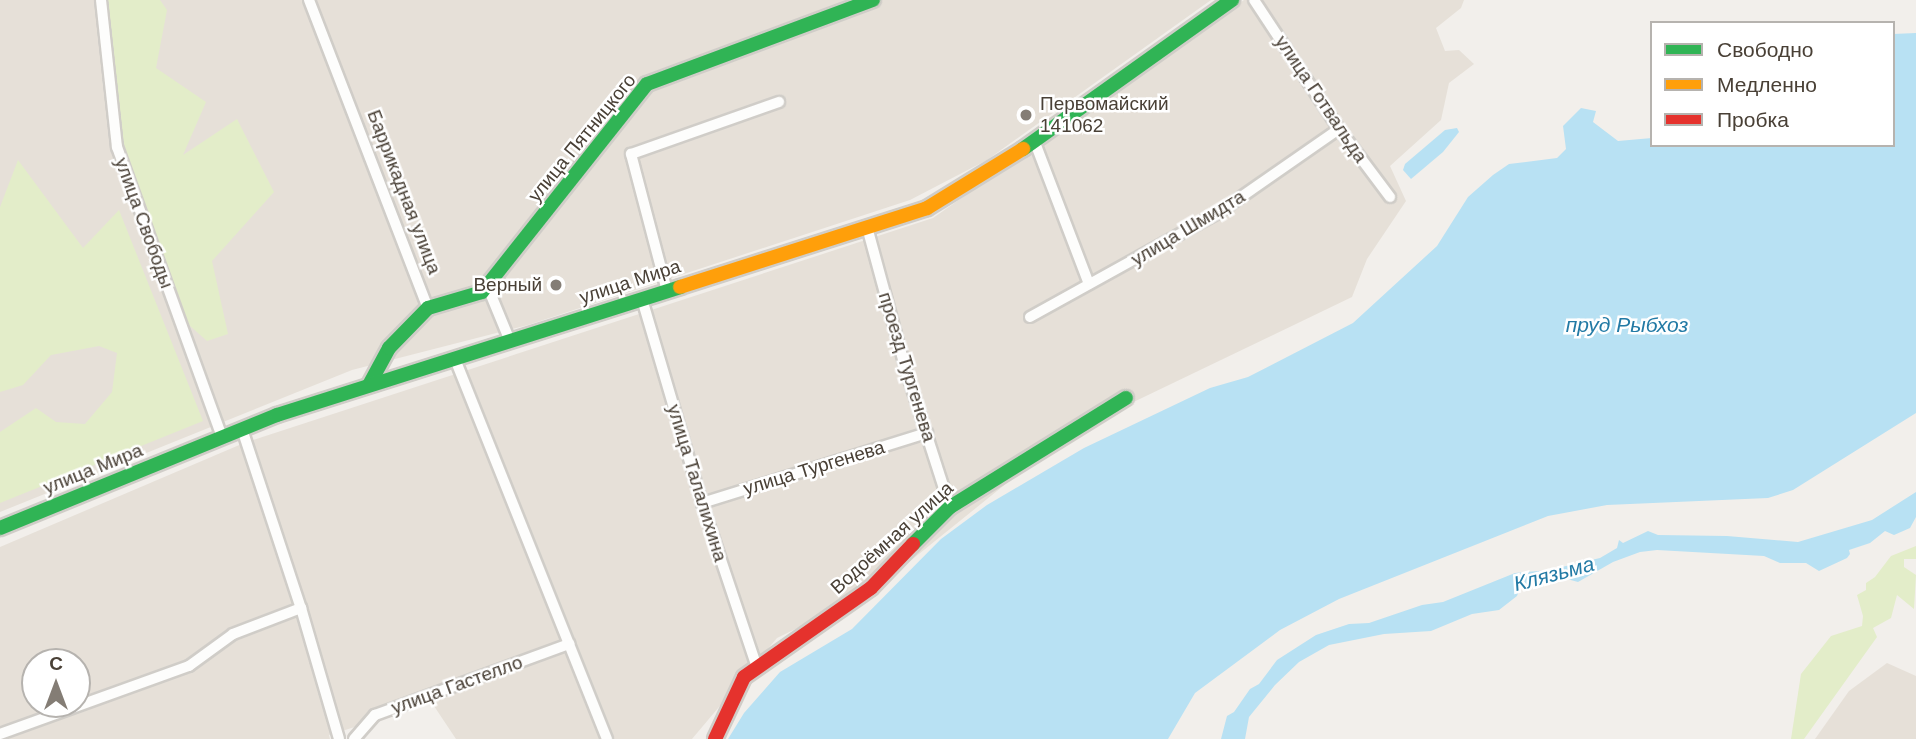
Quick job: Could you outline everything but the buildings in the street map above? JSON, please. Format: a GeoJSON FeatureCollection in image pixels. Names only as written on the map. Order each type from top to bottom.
{"type":"FeatureCollection","features":[{"type":"Feature","properties":{"kind":"street","name":"улица Свободы"},"geometry":{"type":"LineString","coordinates":[[101,0],[117,147],[222,437]]}},
{"type":"Feature","properties":{"kind":"street","name":"Баррикадная улица"},"geometry":{"type":"LineString","coordinates":[[309,0],[428,308]]}},
{"type":"Feature","properties":{"kind":"street","name":"улица Пятницкого"},"geometry":{"type":"LineString","coordinates":[[428,308],[482,292],[648,84],[873,0]]}},
{"type":"Feature","properties":{"kind":"street","name":"улица Мира"},"geometry":{"type":"LineString","coordinates":[[0,528],[242,429],[369,385],[928,208],[1034,140],[1232,0]]}},
{"type":"Feature","properties":{"kind":"street","name":"улица Готвальда"},"geometry":{"type":"LineString","coordinates":[[1254,0],[1339,128],[1390,197]]}},
{"type":"Feature","properties":{"kind":"street"},"geometry":{"type":"LineString","coordinates":[[667,291],[631,154],[779,102]]}},
{"type":"Feature","properties":{"kind":"street","name":"улица Шмидта"},"geometry":{"type":"LineString","coordinates":[[1030,317],[1218,213],[1339,128]]}},
{"type":"Feature","properties":{"kind":"street"},"geometry":{"type":"LineString","coordinates":[[1034,140],[1089,285]]}},
{"type":"Feature","properties":{"kind":"street","name":"проезд Тургенева"},"geometry":{"type":"LineString","coordinates":[[867,227],[905,368],[950,507]]}},
{"type":"Feature","properties":{"kind":"street"},"geometry":{"type":"LineString","coordinates":[[492,279],[491,295],[510,341]]}},
{"type":"Feature","properties":{"kind":"street","name":"улица Талалихина"},"geometry":{"type":"LineString","coordinates":[[642,299],[702,503],[757,667]]}},
{"type":"Feature","properties":{"kind":"street"},"geometry":{"type":"LineString","coordinates":[[369,385],[389,348],[428,308]]}},
{"type":"Feature","properties":{"kind":"street"},"geometry":{"type":"LineString","coordinates":[[455,359],[607,739]]}},
{"type":"Feature","properties":{"kind":"street","name":"Водоёмная улица"},"geometry":{"type":"LineString","coordinates":[[715,739],[744,677],[871,587],[950,507],[1126,398]]}},
{"type":"Feature","properties":{"kind":"street"},"geometry":{"type":"LineString","coordinates":[[242,429],[301,608],[339,739]]}},
{"type":"Feature","properties":{"kind":"street","name":"улица Тургенева"},"geometry":{"type":"LineString","coordinates":[[702,503],[927,433]]}},
{"type":"Feature","properties":{"kind":"street"},"geometry":{"type":"LineString","coordinates":[[0,734],[189,666],[233,634],[301,608]]}},
{"type":"Feature","properties":{"kind":"street","name":"улица Гастелло"},"geometry":{"type":"LineString","coordinates":[[354,739],[375,715],[569,644]]}},
{"type":"Feature","properties":{"kind":"shaded area"},"geometry":{"type":"Polygon","coordinates":[[[0,0],[1211,0],[987,160],[910,200],[528,325],[352,370],[0,512],[0,0]]]}},
{"type":"Feature","properties":{"kind":"shaded area"},"geometry":{"type":"Polygon","coordinates":[[[1244,0],[1464,0],[1461,8],[1436,28],[1445,51],[1459,50],[1474,64],[1449,83],[1441,120],[1390,166],[1406,201],[1367,259],[1352,297],[1069,433],[873,591],[777,638],[692,739],[456,739],[432,703],[329,735],[330,739],[0,739],[0,547],[244,443],[933,218],[1244,0]]]}},
{"type":"Feature","properties":{"kind":"shaded area"},"geometry":{"type":"Polygon","coordinates":[[[1887,663],[1916,676],[1916,739],[1815,739],[1849,691],[1887,663]]]}},
{"type":"Feature","properties":{"kind":"green space"},"geometry":{"type":"Polygon","coordinates":[[[107,0],[160,0],[167,10],[156,68],[206,102],[183,155],[237,119],[274,192],[212,261],[228,334],[207,341],[189,325],[119,142],[107,0]]]}},
{"type":"Feature","properties":{"kind":"green space"},"geometry":{"type":"Polygon","coordinates":[[[18,160],[83,248],[119,210],[203,421],[0,503],[0,432],[36,408],[56,422],[85,424],[112,392],[117,353],[99,346],[51,355],[23,385],[0,392],[0,207],[18,160]]]}},
{"type":"Feature","properties":{"kind":"green space"},"geometry":{"type":"Polygon","coordinates":[[[1916,546],[1916,559],[1904,559],[1904,567],[1916,575],[1914,609],[1897,595],[1891,618],[1873,628],[1877,637],[1804,739],[1791,739],[1801,674],[1831,636],[1862,626],[1863,616],[1857,595],[1866,590],[1866,583],[1875,577],[1891,556],[1916,546]]]}},
{"type":"Feature","properties":{"kind":"water","name":"пруд Рыбхоз"},"geometry":{"type":"Polygon","coordinates":[[[1916,33],[1916,413],[1793,490],[1768,498],[1607,505],[1548,516],[1339,599],[1280,630],[1195,693],[1168,739],[728,739],[744,713],[780,672],[852,629],[941,539],[987,505],[1084,448],[1210,388],[1248,377],[1353,323],[1437,246],[1468,197],[1493,175],[1509,164],[1557,158],[1566,149],[1563,126],[1581,108],[1596,111],[1593,122],[1618,141],[1650,138],[1650,147],[1895,147],[1895,34],[1916,33]]]}},
{"type":"Feature","properties":{"kind":"water"},"geometry":{"type":"Polygon","coordinates":[[[1457,128],[1459,132],[1443,152],[1411,179],[1403,170],[1405,164],[1445,130],[1457,128]]]}},
{"type":"Feature","properties":{"kind":"water","name":"Клязьма"},"geometry":{"type":"Polygon","coordinates":[[[1916,492],[1916,517],[1910,528],[1894,535],[1885,531],[1870,543],[1849,550],[1847,558],[1819,571],[1806,563],[1780,563],[1764,556],[1657,550],[1640,552],[1613,562],[1578,582],[1567,579],[1530,583],[1520,588],[1517,596],[1499,610],[1472,614],[1431,631],[1384,634],[1329,645],[1299,662],[1275,685],[1249,717],[1245,739],[1221,739],[1227,716],[1234,712],[1250,689],[1259,684],[1277,660],[1316,635],[1349,624],[1369,623],[1422,605],[1443,602],[1515,573],[1549,570],[1600,558],[1617,548],[1619,540],[1623,543],[1648,531],[1658,535],[1727,536],[1798,542],[1872,520],[1916,492]]]}},
{"type":"Feature","properties":{"kind":"traffic: fast"},"geometry":{"type":"LineString","coordinates":[[369,385],[389,348],[428,308],[482,292],[647,84],[873,0]]}},
{"type":"Feature","properties":{"kind":"traffic: fast"},"geometry":{"type":"LineString","coordinates":[[1023,149],[1232,0]]}},
{"type":"Feature","properties":{"kind":"traffic: fast"},"geometry":{"type":"LineString","coordinates":[[0,528],[277,415],[680,287]]}},
{"type":"Feature","properties":{"kind":"traffic: fast"},"geometry":{"type":"LineString","coordinates":[[913,544],[950,507],[1126,398]]}},
{"type":"Feature","properties":{"kind":"traffic: slow"},"geometry":{"type":"LineString","coordinates":[[680,287],[927,208],[1023,149]]}},
{"type":"Feature","properties":{"kind":"traffic: jam"},"geometry":{"type":"LineString","coordinates":[[715,739],[744,677],[871,588],[913,544]]}},
{"type":"Feature","properties":{"kind":"place","name":"Первомайский 141062"},"geometry":{"type":"Point","coordinates":[1026,115]}},
{"type":"Feature","properties":{"kind":"place","name":"Верный"},"geometry":{"type":"Point","coordinates":[556,285]}}]}
